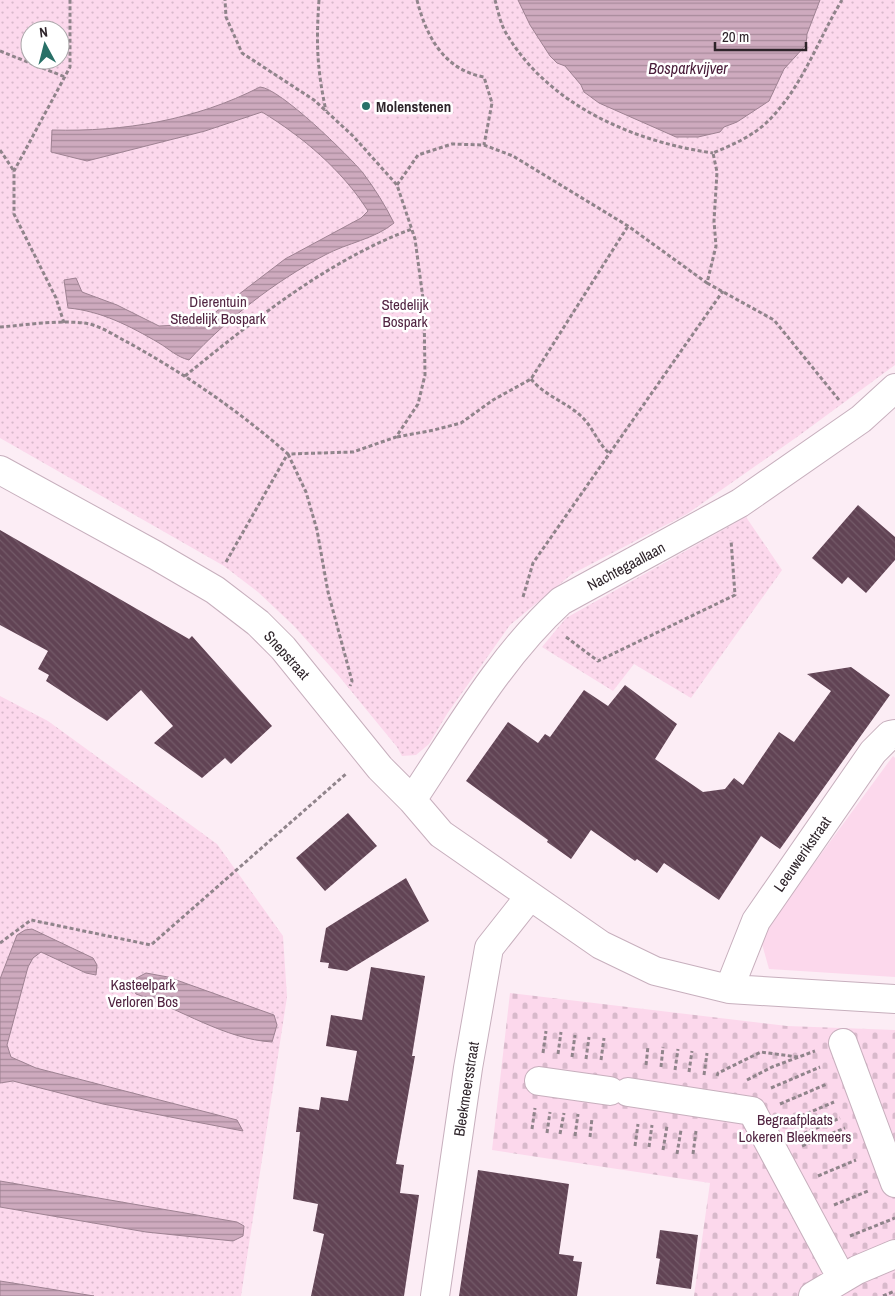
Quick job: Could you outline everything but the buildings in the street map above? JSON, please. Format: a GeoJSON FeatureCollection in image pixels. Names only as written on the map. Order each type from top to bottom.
{"type":"FeatureCollection","features":[{"type":"Feature","properties":{"kind":"street","name":"Nachtegaallaan"},"geometry":{"type":"LineString","coordinates":[[412,800],[500,668],[542,618],[561,601],[730,510],[857,422],[895,388]]}},
{"type":"Feature","properties":{"kind":"street","name":"Snepstraat"},"geometry":{"type":"LineString","coordinates":[[0,470],[215,590],[258,623],[283,648],[370,753],[380,768],[412,800],[441,834],[530,896]]}},
{"type":"Feature","properties":{"kind":"street","name":"Leeuwerikstraat"},"geometry":{"type":"LineString","coordinates":[[729,989],[756,921],[872,752],[890,735],[895,734]]}},
{"type":"Feature","properties":{"kind":"street"},"geometry":{"type":"LineString","coordinates":[[530,896],[600,945],[655,971],[729,989],[895,999]]}},
{"type":"Feature","properties":{"kind":"street","name":"Bleekmeersstraat"},"geometry":{"type":"LineString","coordinates":[[435,1296],[468,1068],[490,948],[530,896]]}},
{"type":"Feature","properties":{"kind":"street"},"geometry":{"type":"LineString","coordinates":[[539,1081],[619,1092],[753,1129],[793,1189],[842,1279]]}},
{"type":"Feature","properties":{"kind":"street"},"geometry":{"type":"LineString","coordinates":[[858,1082],[895,1182]]}},
{"type":"Feature","properties":{"kind":"street"},"geometry":{"type":"LineString","coordinates":[[813,1296],[857,1270],[895,1254]]}},
{"type":"Feature","properties":{"kind":"path"},"geometry":{"type":"LineString","coordinates":[[64,323],[56,298],[14,214],[14,171],[70,67],[70,0]]}},
{"type":"Feature","properties":{"kind":"path"},"geometry":{"type":"LineString","coordinates":[[225,0],[226,17],[242,53],[314,100],[353,136],[397,185],[412,229],[424,306],[425,375],[418,404],[396,437]]}},
{"type":"Feature","properties":{"kind":"path"},"geometry":{"type":"LineString","coordinates":[[319,0],[316,36],[318,72],[326,111]]}},
{"type":"Feature","properties":{"kind":"path"},"geometry":{"type":"LineString","coordinates":[[417,0],[425,27],[441,54],[468,74],[484,76],[492,102],[484,145]]}},
{"type":"Feature","properties":{"kind":"path"},"geometry":{"type":"LineString","coordinates":[[495,0],[505,32],[522,55],[534,70],[573,103],[619,128],[678,148],[713,153],[740,142],[766,123],[790,94],[812,59],[842,0]]}},
{"type":"Feature","properties":{"kind":"path"},"geometry":{"type":"LineString","coordinates":[[0,51],[65,77]]}},
{"type":"Feature","properties":{"kind":"path"},"geometry":{"type":"LineString","coordinates":[[397,185],[418,155],[452,144],[484,145],[513,156],[628,226],[707,283],[774,320],[857,422]]}},
{"type":"Feature","properties":{"kind":"path"},"geometry":{"type":"LineString","coordinates":[[0,150],[14,171]]}},
{"type":"Feature","properties":{"kind":"path"},"geometry":{"type":"LineString","coordinates":[[707,283],[716,246],[714,221],[717,172],[713,153]]}},
{"type":"Feature","properties":{"kind":"path"},"geometry":{"type":"LineString","coordinates":[[288,454],[353,452],[396,437],[434,430],[461,422],[493,400],[531,379],[628,226]]}},
{"type":"Feature","properties":{"kind":"path"},"geometry":{"type":"LineString","coordinates":[[185,376],[260,317],[307,284],[359,253],[412,229]]}},
{"type":"Feature","properties":{"kind":"path"},"geometry":{"type":"LineString","coordinates":[[525,639],[520,615],[524,589],[533,563],[723,291]]}},
{"type":"Feature","properties":{"kind":"path"},"geometry":{"type":"LineString","coordinates":[[0,327],[85,323],[103,329],[185,376],[266,434],[288,454],[306,492],[317,530],[328,592],[352,681],[340,717]]}},
{"type":"Feature","properties":{"kind":"path"},"geometry":{"type":"LineString","coordinates":[[531,379],[540,390],[580,415],[592,427],[610,454]]}},
{"type":"Feature","properties":{"kind":"path"},"geometry":{"type":"LineString","coordinates":[[215,590],[224,566],[288,454]]}},
{"type":"Feature","properties":{"kind":"path"},"geometry":{"type":"LineString","coordinates":[[542,618],[598,661],[734,595],[730,510]]}},
{"type":"Feature","properties":{"kind":"path"},"geometry":{"type":"LineString","coordinates":[[0,944],[31,920],[152,945],[370,753]]}},
{"type":"Feature","properties":{"kind":"path"},"geometry":{"type":"LineString","coordinates":[[753,1129],[718,1073],[760,1052],[798,1057],[858,1082]]}},
{"type":"Feature","properties":{"kind":"path"},"geometry":{"type":"LineString","coordinates":[[745,1080],[798,1057]]}},
{"type":"Feature","properties":{"kind":"path"},"geometry":{"type":"LineString","coordinates":[[753,1129],[858,1082]]}},
{"type":"Feature","properties":{"kind":"path"},"geometry":{"type":"LineString","coordinates":[[753,1129],[823,1125],[858,1082]]}},
{"type":"Feature","properties":{"kind":"path"},"geometry":{"type":"LineString","coordinates":[[753,1129],[806,1113],[858,1082]]}},
{"type":"Feature","properties":{"kind":"path"},"geometry":{"type":"LineString","coordinates":[[753,1129],[858,1082]]}},
{"type":"Feature","properties":{"kind":"path"},"geometry":{"type":"LineString","coordinates":[[753,1129],[769,1089],[858,1082]]}},
{"type":"Feature","properties":{"kind":"path"},"geometry":{"type":"LineString","coordinates":[[793,1189],[811,1179],[883,1149]]}},
{"type":"Feature","properties":{"kind":"path"},"geometry":{"type":"LineString","coordinates":[[809,1218],[826,1208],[895,1182]]}},
{"type":"Feature","properties":{"kind":"path"},"geometry":{"type":"LineString","coordinates":[[826,1249],[842,1240],[895,1218]]}},
{"type":"Feature","properties":{"kind":"path"},"geometry":{"type":"LineString","coordinates":[[883,1296],[895,1291]]}},
{"type":"Feature","properties":{"kind":"green space","name":"Stedelijk Bospark"},"geometry":{"type":"Polygon","coordinates":[[[0,0],[895,0],[895,365],[687,514],[572,574],[510,625],[447,714],[429,744],[416,755],[402,756],[397,747],[338,675],[294,626],[258,592],[224,566],[0,438],[0,0]]]}},
{"type":"Feature","properties":{"kind":"green space"},"geometry":{"type":"Polygon","coordinates":[[[746,517],[782,570],[691,698],[634,664],[613,691],[542,647],[566,618],[746,517]]]}},
{"type":"Feature","properties":{"kind":"green space","name":"Kasteelpark Verloren Bos"},"geometry":{"type":"Polygon","coordinates":[[[0,696],[48,721],[217,844],[283,936],[287,997],[241,1296],[0,1296],[0,696]]]}},
{"type":"Feature","properties":{"kind":"green space"},"geometry":{"type":"Polygon","coordinates":[[[893,756],[895,758],[895,977],[769,969],[760,937],[893,756]]]}},
{"type":"Feature","properties":{"kind":"green space","name":"Begraafplaats Lokeren Bleekmeers"},"geometry":{"type":"Polygon","coordinates":[[[510,993],[787,1026],[895,1030],[895,1296],[694,1296],[710,1183],[492,1150],[510,993]]]}},
{"type":"Feature","properties":{"kind":"water","name":"Bosparkvijver"},"geometry":{"type":"Polygon","coordinates":[[[518,0],[820,0],[807,34],[806,45],[784,69],[769,101],[737,122],[724,127],[720,132],[698,137],[676,137],[599,103],[584,92],[581,85],[565,66],[557,63],[550,56],[530,25],[518,0]]]}},
{"type":"Feature","properties":{"kind":"water"},"geometry":{"type":"Polygon","coordinates":[[[260,87],[270,90],[283,98],[344,153],[363,173],[394,223],[370,237],[325,255],[270,289],[236,315],[189,360],[115,320],[92,312],[68,308],[64,280],[76,278],[82,292],[117,305],[159,326],[200,324],[285,259],[361,218],[368,211],[334,168],[292,132],[262,112],[205,131],[87,161],[51,152],[52,130],[106,129],[159,122],[211,108],[260,87]]]}},
{"type":"Feature","properties":{"kind":"water"},"geometry":{"type":"Polygon","coordinates":[[[32,929],[93,958],[97,965],[96,975],[86,973],[41,952],[33,958],[28,967],[7,1045],[11,1057],[36,1068],[237,1120],[243,1131],[103,1104],[13,1081],[0,1083],[0,979],[17,935],[25,930],[32,929]]]}},
{"type":"Feature","properties":{"kind":"water"},"geometry":{"type":"Polygon","coordinates":[[[146,973],[168,977],[274,1015],[277,1025],[272,1042],[254,1040],[220,1029],[136,994],[129,982],[146,973]]]}},
{"type":"Feature","properties":{"kind":"water"},"geometry":{"type":"Polygon","coordinates":[[[0,1181],[237,1222],[244,1226],[243,1236],[233,1241],[146,1232],[0,1207],[0,1181]]]}},
{"type":"Feature","properties":{"kind":"water"},"geometry":{"type":"Polygon","coordinates":[[[0,1281],[94,1296],[0,1296],[0,1281]]]}},
{"type":"Feature","properties":{"kind":"place","name":"Molenstenen"},"geometry":{"type":"Point","coordinates":[366,106]}},
{"type":"Feature","properties":{"kind":"park label","name":"Dierentuin Stedelijk Bospark"},"geometry":{"type":"Point","coordinates":[218,310]}}]}
